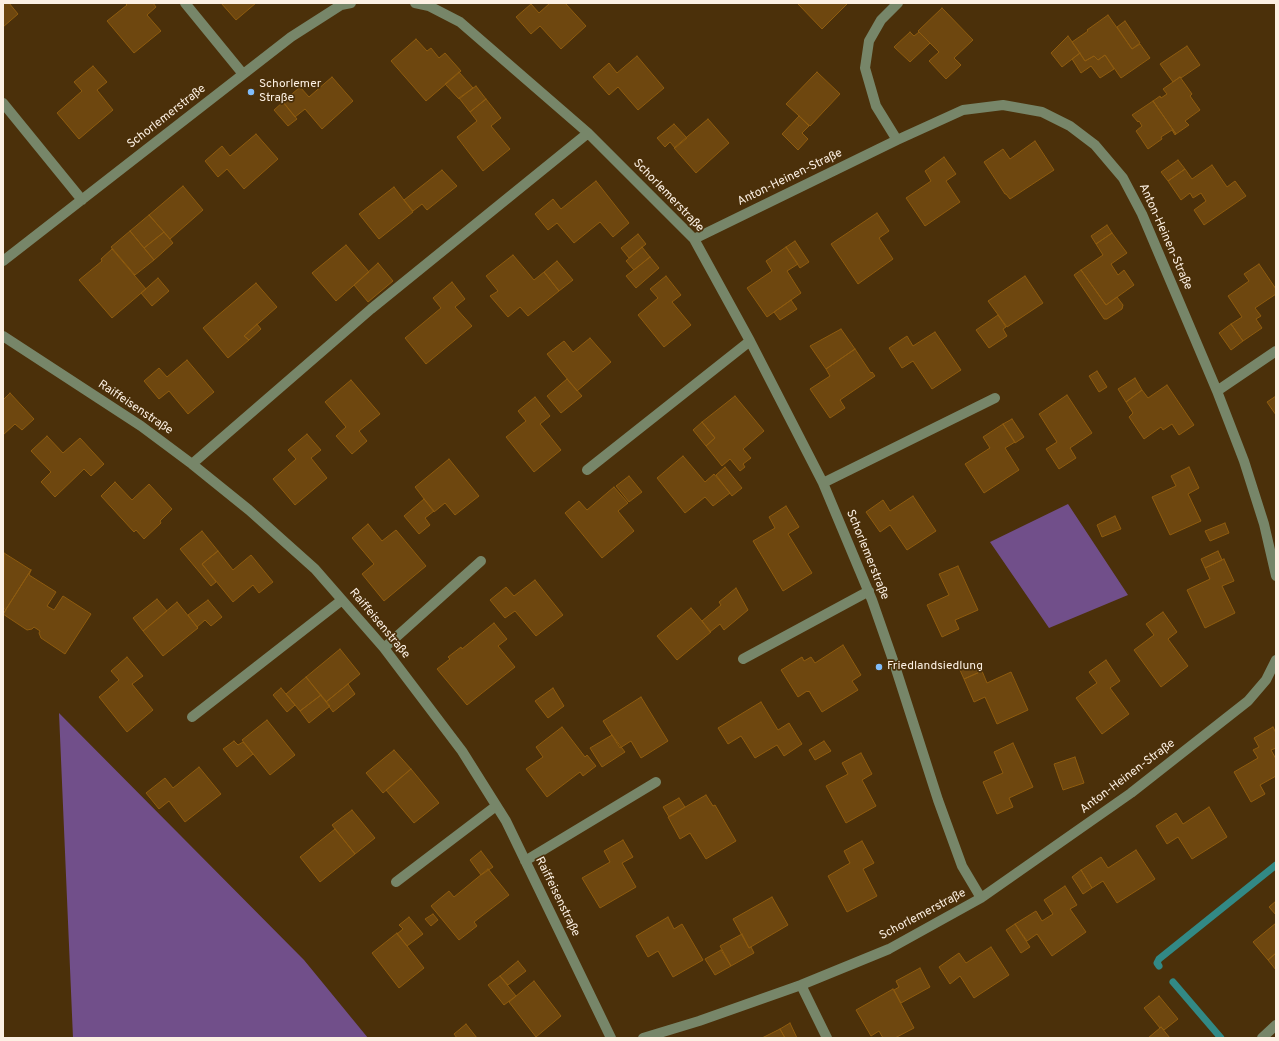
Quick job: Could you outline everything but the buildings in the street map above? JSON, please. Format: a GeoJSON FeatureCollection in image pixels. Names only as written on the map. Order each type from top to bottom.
{"type":"FeatureCollection","features":[{"type":"Feature","properties":{"kind":"street"},"geometry":{"type":"LineString","coordinates":[[185,3],[244,74]]}},
{"type":"Feature","properties":{"kind":"street","name":"Schorlemerstraße"},"geometry":{"type":"LineString","coordinates":[[3,261],[291,37],[341,4],[351,3]]}},
{"type":"Feature","properties":{"kind":"street","name":"Schorlemerstraße"},"geometry":{"type":"LineString","coordinates":[[416,3],[429,6],[460,22],[588,133],[694,239],[750,341],[823,483],[868,591],[894,663],[938,800],[962,866],[980,898],[889,949],[801,985],[699,1021],[643,1038]]}},
{"type":"Feature","properties":{"kind":"street"},"geometry":{"type":"LineString","coordinates":[[897,140],[876,106],[865,68],[869,41],[881,20],[898,3]]}},
{"type":"Feature","properties":{"kind":"street"},"geometry":{"type":"LineString","coordinates":[[3,103],[82,200]]}},
{"type":"Feature","properties":{"kind":"street","name":"Anton-Heinen-Straße"},"geometry":{"type":"LineString","coordinates":[[694,239],[897,140],[963,110],[1003,105],[1042,112],[1070,126],[1095,145],[1123,178],[1142,214],[1217,391],[1244,461],[1264,524],[1276,576]]}},
{"type":"Feature","properties":{"kind":"street"},"geometry":{"type":"LineString","coordinates":[[192,464],[371,309],[588,133]]}},
{"type":"Feature","properties":{"kind":"street","name":"Raiffeisenstraße"},"geometry":{"type":"LineString","coordinates":[[3,336],[141,426],[192,464],[249,510],[315,568],[384,648],[462,751],[506,820],[611,1038]]}},
{"type":"Feature","properties":{"kind":"street"},"geometry":{"type":"LineString","coordinates":[[588,470],[750,341]]}},
{"type":"Feature","properties":{"kind":"street"},"geometry":{"type":"LineString","coordinates":[[1217,391],[1276,351]]}},
{"type":"Feature","properties":{"kind":"street"},"geometry":{"type":"LineString","coordinates":[[823,483],[995,398]]}},
{"type":"Feature","properties":{"kind":"street"},"geometry":{"type":"LineString","coordinates":[[384,648],[481,561]]}},
{"type":"Feature","properties":{"kind":"street"},"geometry":{"type":"LineString","coordinates":[[743,659],[868,591]]}},
{"type":"Feature","properties":{"kind":"street"},"geometry":{"type":"LineString","coordinates":[[192,717],[342,600]]}},
{"type":"Feature","properties":{"kind":"street","name":"Anton-Heinen-Straße"},"geometry":{"type":"LineString","coordinates":[[980,898],[1131,793],[1248,701],[1266,680],[1276,660]]}},
{"type":"Feature","properties":{"kind":"street"},"geometry":{"type":"LineString","coordinates":[[525,861],[656,782]]}},
{"type":"Feature","properties":{"kind":"street"},"geometry":{"type":"LineString","coordinates":[[396,882],[496,806]]}},
{"type":"Feature","properties":{"kind":"street"},"geometry":{"type":"LineString","coordinates":[[801,985],[827,1038]]}},
{"type":"Feature","properties":{"kind":"street"},"geometry":{"type":"LineString","coordinates":[[1262,1038],[1276,1025]]}},
{"type":"Feature","properties":{"kind":"shaded area"},"geometry":{"type":"Polygon","coordinates":[[[1068,504],[1128,595],[1049,628],[990,542],[1068,504]]]}},
{"type":"Feature","properties":{"kind":"shaded area"},"geometry":{"type":"Polygon","coordinates":[[[59,713],[304,960],[368,1038],[73,1038],[59,713]]]}},
{"type":"Feature","properties":{"kind":"waterway"},"geometry":{"type":"LineString","coordinates":[[1159,966],[1157,963],[1159,959],[1276,865]]}},
{"type":"Feature","properties":{"kind":"waterway"},"geometry":{"type":"LineString","coordinates":[[1173,982],[1221,1038]]}},
{"type":"Feature","properties":{"kind":"place","name":"Schorlemer Straße"},"geometry":{"type":"Point","coordinates":[251,92]}},
{"type":"Feature","properties":{"kind":"place","name":"Friedlandsiedlung"},"geometry":{"type":"Point","coordinates":[879,667]}}]}
